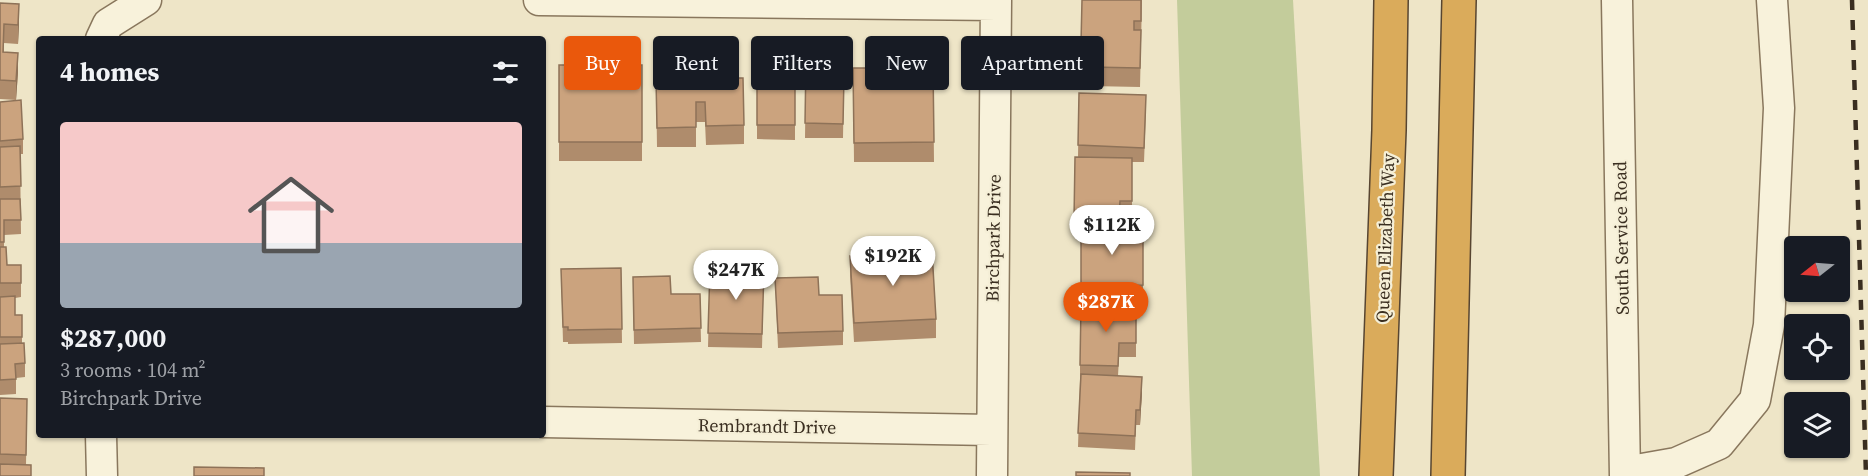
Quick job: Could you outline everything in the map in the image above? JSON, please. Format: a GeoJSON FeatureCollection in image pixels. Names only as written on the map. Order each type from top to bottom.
{"type":"FeatureCollection","features":[{"type":"Feature","properties":{"kind":"highway","name":"Queen Elizabeth Way"},"geometry":{"type":"LineString","coordinates":[[1376,476],[1391,0]]}},
{"type":"Feature","properties":{"kind":"highway"},"geometry":{"type":"LineString","coordinates":[[1448,476],[1459,0]]}},
{"type":"Feature","properties":{"kind":"street"},"geometry":{"type":"LineString","coordinates":[[102,36],[108,24],[146,0]]}},
{"type":"Feature","properties":{"kind":"street"},"geometry":{"type":"LineString","coordinates":[[539,0],[996,3]]}},
{"type":"Feature","properties":{"kind":"street","name":"South Service Road"},"geometry":{"type":"LineString","coordinates":[[1617,0],[1625,474]]}},
{"type":"Feature","properties":{"kind":"street"},"geometry":{"type":"LineString","coordinates":[[1625,474],[1676,463],[1719,444],[1755,400],[1769,325],[1778,119],[1772,0]]}},
{"type":"Feature","properties":{"kind":"street","name":"Birchpark Drive"},"geometry":{"type":"LineString","coordinates":[[992,476],[996,3]]}},
{"type":"Feature","properties":{"kind":"street","name":"Rembrandt Drive"},"geometry":{"type":"LineString","coordinates":[[546,422],[991,430]]}},
{"type":"Feature","properties":{"kind":"street"},"geometry":{"type":"LineString","coordinates":[[101,438],[102,476]]}},
{"type":"Feature","properties":{"kind":"green space"},"geometry":{"type":"Polygon","coordinates":[[[1177,0],[1293,0],[1320,476],[1192,476],[1177,0]]]}},
{"type":"Feature","properties":{"kind":"building"},"geometry":{"type":"Polygon","coordinates":[[[1082,0],[1141,0],[1141,21],[1134,21],[1134,30],[1141,30],[1140,68],[1104,67],[1104,36],[1081,36],[1082,0]]]}},
{"type":"Feature","properties":{"kind":"building"},"geometry":{"type":"Polygon","coordinates":[[[0,3],[19,4],[18,25],[4,24],[3,52],[18,53],[16,81],[0,80],[0,3]]]}},
{"type":"Feature","properties":{"kind":"building"},"geometry":{"type":"Polygon","coordinates":[[[559,65],[564,65],[564,90],[641,90],[642,65],[642,142],[559,142],[559,65]]]}},
{"type":"Feature","properties":{"kind":"building"},"geometry":{"type":"Polygon","coordinates":[[[853,68],[865,68],[865,90],[933,90],[934,142],[854,143],[853,68]]]}},
{"type":"Feature","properties":{"kind":"building"},"geometry":{"type":"Polygon","coordinates":[[[739,78],[743,78],[744,125],[706,126],[705,102],[696,102],[696,127],[657,128],[656,90],[739,90],[739,78]]]}},
{"type":"Feature","properties":{"kind":"building"},"geometry":{"type":"Polygon","coordinates":[[[757,90],[795,90],[795,125],[757,125],[757,90]]]}},
{"type":"Feature","properties":{"kind":"building"},"geometry":{"type":"Polygon","coordinates":[[[806,90],[844,90],[843,124],[805,123],[806,90]]]}},
{"type":"Feature","properties":{"kind":"building"},"geometry":{"type":"Polygon","coordinates":[[[1079,93],[1146,95],[1144,148],[1078,145],[1079,93]]]}},
{"type":"Feature","properties":{"kind":"building"},"geometry":{"type":"Polygon","coordinates":[[[21,100],[23,139],[0,141],[0,102],[21,100]]]}},
{"type":"Feature","properties":{"kind":"building"},"geometry":{"type":"Polygon","coordinates":[[[20,146],[21,186],[0,187],[0,147],[20,146]]]}},
{"type":"Feature","properties":{"kind":"building"},"geometry":{"type":"Polygon","coordinates":[[[1075,157],[1132,158],[1132,201],[1120,201],[1119,219],[1074,219],[1075,157]]]}},
{"type":"Feature","properties":{"kind":"building"},"geometry":{"type":"Polygon","coordinates":[[[0,199],[20,199],[21,220],[4,220],[4,242],[0,242],[0,199]]]}},
{"type":"Feature","properties":{"kind":"building"},"geometry":{"type":"Polygon","coordinates":[[[1081,227],[1143,227],[1143,285],[1081,286],[1081,227]]]}},
{"type":"Feature","properties":{"kind":"building"},"geometry":{"type":"Polygon","coordinates":[[[0,247],[6,247],[7,265],[21,265],[21,283],[0,283],[0,247]]]}},
{"type":"Feature","properties":{"kind":"building"},"geometry":{"type":"Polygon","coordinates":[[[932,251],[936,319],[854,323],[850,256],[932,251]]]}},
{"type":"Feature","properties":{"kind":"building"},"geometry":{"type":"Polygon","coordinates":[[[621,268],[622,329],[568,330],[568,327],[563,327],[561,269],[621,268]]]}},
{"type":"Feature","properties":{"kind":"building"},"geometry":{"type":"Polygon","coordinates":[[[710,268],[764,269],[762,334],[708,333],[710,268]]]}},
{"type":"Feature","properties":{"kind":"building"},"geometry":{"type":"Polygon","coordinates":[[[670,276],[671,294],[700,294],[701,328],[634,330],[633,277],[670,276]]]}},
{"type":"Feature","properties":{"kind":"building"},"geometry":{"type":"Polygon","coordinates":[[[818,277],[819,295],[842,295],[843,331],[778,333],[775,278],[818,277]]]}},
{"type":"Feature","properties":{"kind":"building"},"geometry":{"type":"Polygon","coordinates":[[[15,296],[15,315],[22,315],[22,337],[0,337],[0,297],[15,296]]]}},
{"type":"Feature","properties":{"kind":"building"},"geometry":{"type":"Polygon","coordinates":[[[1081,305],[1136,306],[1136,343],[1119,343],[1118,366],[1080,365],[1081,305]]]}},
{"type":"Feature","properties":{"kind":"building"},"geometry":{"type":"Polygon","coordinates":[[[24,343],[25,363],[15,364],[16,379],[0,380],[0,344],[24,343]]]}},
{"type":"Feature","properties":{"kind":"building"},"geometry":{"type":"Polygon","coordinates":[[[1081,374],[1142,377],[1140,410],[1136,410],[1135,436],[1078,433],[1081,374]]]}},
{"type":"Feature","properties":{"kind":"building"},"geometry":{"type":"Polygon","coordinates":[[[0,398],[27,399],[26,455],[0,454],[0,398]]]}},
{"type":"Feature","properties":{"kind":"building"},"geometry":{"type":"Polygon","coordinates":[[[0,464],[31,465],[31,476],[0,476],[0,464]]]}},
{"type":"Feature","properties":{"kind":"building"},"geometry":{"type":"Polygon","coordinates":[[[194,467],[264,468],[264,476],[194,476],[194,467]]]}},
{"type":"Feature","properties":{"kind":"building"},"geometry":{"type":"Polygon","coordinates":[[[1076,472],[1130,473],[1130,476],[1076,476],[1076,472]]]}},
{"type":"Feature","properties":{"kind":"railway"},"geometry":{"type":"LineString","coordinates":[[1852,0],[1866,476]]}}]}
